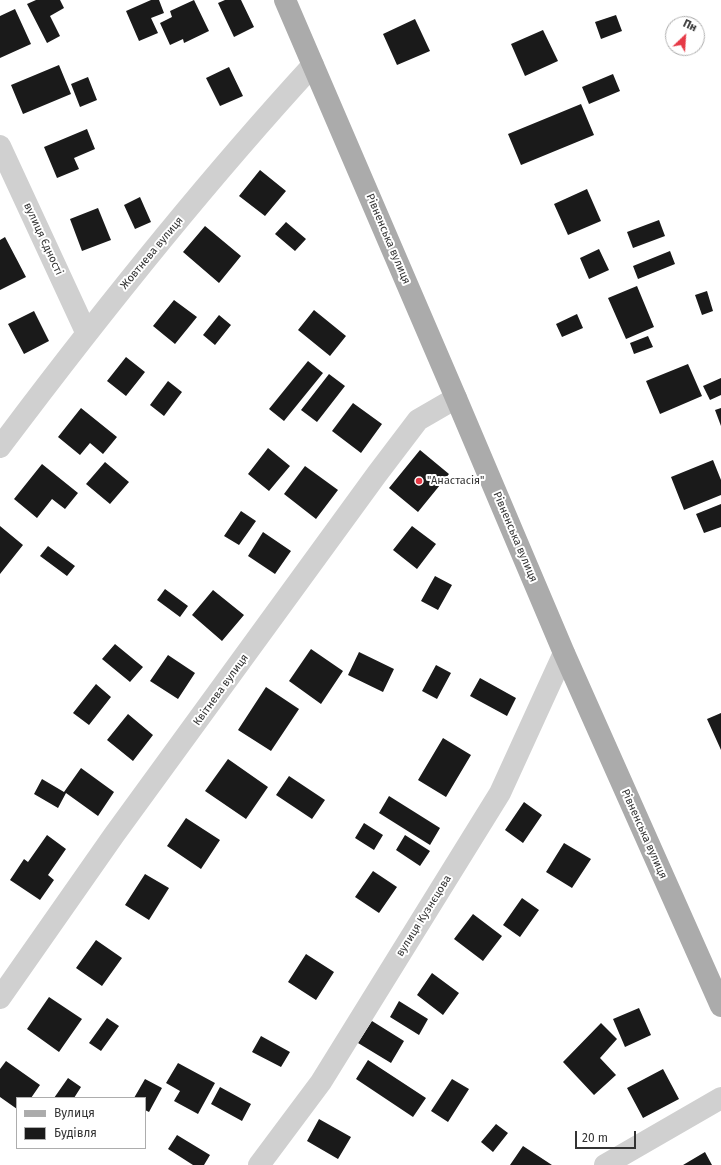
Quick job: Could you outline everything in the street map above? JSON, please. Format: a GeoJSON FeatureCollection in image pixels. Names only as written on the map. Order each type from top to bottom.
{"type":"FeatureCollection","features":[{"type":"Feature","properties":{"kind":"main road","name":"Рівненська вулиця"},"geometry":{"type":"LineString","coordinates":[[285,0],[564,653],[721,1006]]}},
{"type":"Feature","properties":{"kind":"street","name":"Жовтнева вулиця"},"geometry":{"type":"LineString","coordinates":[[0,447],[86,332],[268,114],[313,65]]}},
{"type":"Feature","properties":{"kind":"street","name":"вулиця Єдності"},"geometry":{"type":"LineString","coordinates":[[0,146],[86,332]]}},
{"type":"Feature","properties":{"kind":"street","name":"Квітнева вулиця"},"geometry":{"type":"LineString","coordinates":[[0,998],[114,835],[418,420],[456,398]]}},
{"type":"Feature","properties":{"kind":"street","name":"вулиця Кузнєцова"},"geometry":{"type":"LineString","coordinates":[[259,1165],[321,1082],[500,793],[564,653]]}},
{"type":"Feature","properties":{"kind":"street"},"geometry":{"type":"LineString","coordinates":[[605,1165],[721,1098]]}},
{"type":"Feature","properties":{"kind":"building"},"geometry":{"type":"Polygon","coordinates":[[[36,0],[60,0],[64,8],[50,16],[60,36],[47,43],[27,4],[36,0]]]}},
{"type":"Feature","properties":{"kind":"building"},"geometry":{"type":"Polygon","coordinates":[[[151,0],[159,0],[164,13],[151,18],[158,33],[139,41],[126,11],[151,0]]]}},
{"type":"Feature","properties":{"kind":"building"},"geometry":{"type":"Polygon","coordinates":[[[194,0],[209,31],[184,43],[183,39],[170,45],[160,23],[172,17],[170,11],[194,0]]]}},
{"type":"Feature","properties":{"kind":"building"},"geometry":{"type":"Polygon","coordinates":[[[225,0],[241,0],[254,27],[234,37],[218,3],[225,0]]]}},
{"type":"Feature","properties":{"kind":"building"},"geometry":{"type":"Polygon","coordinates":[[[15,9],[31,44],[0,58],[0,16],[15,9]]]}},
{"type":"Feature","properties":{"kind":"building"},"geometry":{"type":"Polygon","coordinates":[[[616,15],[622,31],[601,39],[595,22],[616,15]]]}},
{"type":"Feature","properties":{"kind":"building"},"geometry":{"type":"Polygon","coordinates":[[[415,19],[430,51],[397,65],[383,34],[415,19]]]}},
{"type":"Feature","properties":{"kind":"building"},"geometry":{"type":"Polygon","coordinates":[[[543,30],[558,61],[525,76],[511,44],[543,30]]]}},
{"type":"Feature","properties":{"kind":"building"},"geometry":{"type":"Polygon","coordinates":[[[59,65],[71,94],[23,114],[11,85],[59,65]]]}},
{"type":"Feature","properties":{"kind":"building"},"geometry":{"type":"Polygon","coordinates":[[[229,67],[243,96],[220,106],[206,78],[229,67]]]}},
{"type":"Feature","properties":{"kind":"building"},"geometry":{"type":"Polygon","coordinates":[[[613,74],[620,91],[589,104],[582,87],[613,74]]]}},
{"type":"Feature","properties":{"kind":"building"},"geometry":{"type":"Polygon","coordinates":[[[88,77],[97,100],[80,107],[71,84],[88,77]]]}},
{"type":"Feature","properties":{"kind":"building"},"geometry":{"type":"Polygon","coordinates":[[[581,104],[594,135],[521,165],[508,134],[581,104]]]}},
{"type":"Feature","properties":{"kind":"building"},"geometry":{"type":"Polygon","coordinates":[[[87,129],[95,149],[74,158],[79,169],[57,178],[44,147],[87,129]]]}},
{"type":"Feature","properties":{"kind":"building"},"geometry":{"type":"Polygon","coordinates":[[[260,170],[286,191],[265,216],[239,196],[260,170]]]}},
{"type":"Feature","properties":{"kind":"building"},"geometry":{"type":"Polygon","coordinates":[[[587,189],[601,221],[568,235],[554,204],[587,189]]]}},
{"type":"Feature","properties":{"kind":"building"},"geometry":{"type":"Polygon","coordinates":[[[140,197],[151,222],[135,229],[124,205],[140,197]]]}},
{"type":"Feature","properties":{"kind":"building"},"geometry":{"type":"Polygon","coordinates":[[[98,208],[111,240],[82,251],[70,219],[98,208]]]}},
{"type":"Feature","properties":{"kind":"building"},"geometry":{"type":"Polygon","coordinates":[[[659,220],[665,236],[633,248],[627,232],[659,220]]]}},
{"type":"Feature","properties":{"kind":"building"},"geometry":{"type":"Polygon","coordinates":[[[286,222],[306,239],[295,251],[275,234],[286,222]]]}},
{"type":"Feature","properties":{"kind":"building"},"geometry":{"type":"Polygon","coordinates":[[[205,226],[241,256],[219,283],[183,252],[205,226]]]}},
{"type":"Feature","properties":{"kind":"building"},"geometry":{"type":"Polygon","coordinates":[[[5,237],[26,277],[0,290],[0,240],[5,237]]]}},
{"type":"Feature","properties":{"kind":"building"},"geometry":{"type":"Polygon","coordinates":[[[599,249],[609,270],[589,279],[580,258],[599,249]]]}},
{"type":"Feature","properties":{"kind":"building"},"geometry":{"type":"Polygon","coordinates":[[[670,251],[675,264],[638,279],[633,266],[670,251]]]}},
{"type":"Feature","properties":{"kind":"building"},"geometry":{"type":"Polygon","coordinates":[[[637,286],[654,327],[626,339],[608,298],[637,286]]]}},
{"type":"Feature","properties":{"kind":"building"},"geometry":{"type":"Polygon","coordinates":[[[707,291],[713,311],[702,315],[695,295],[707,291]]]}},
{"type":"Feature","properties":{"kind":"building"},"geometry":{"type":"Polygon","coordinates":[[[174,300],[197,317],[175,344],[153,326],[174,300]]]}},
{"type":"Feature","properties":{"kind":"building"},"geometry":{"type":"Polygon","coordinates":[[[314,310],[346,336],[330,356],[298,330],[314,310]]]}},
{"type":"Feature","properties":{"kind":"building"},"geometry":{"type":"Polygon","coordinates":[[[34,311],[49,341],[24,354],[8,324],[34,311]]]}},
{"type":"Feature","properties":{"kind":"building"},"geometry":{"type":"Polygon","coordinates":[[[577,314],[583,328],[562,337],[556,324],[577,314]]]}},
{"type":"Feature","properties":{"kind":"building"},"geometry":{"type":"Polygon","coordinates":[[[219,315],[231,325],[215,345],[203,335],[219,315]]]}},
{"type":"Feature","properties":{"kind":"building"},"geometry":{"type":"Polygon","coordinates":[[[648,336],[653,347],[634,354],[630,343],[648,336]]]}},
{"type":"Feature","properties":{"kind":"building"},"geometry":{"type":"Polygon","coordinates":[[[126,357],[145,372],[126,396],[107,381],[126,357]]]}},
{"type":"Feature","properties":{"kind":"building"},"geometry":{"type":"Polygon","coordinates":[[[308,361],[323,373],[284,421],[269,409],[308,361]]]}},
{"type":"Feature","properties":{"kind":"building"},"geometry":{"type":"Polygon","coordinates":[[[688,364],[702,396],[660,414],[646,381],[688,364]]]}},
{"type":"Feature","properties":{"kind":"building"},"geometry":{"type":"Polygon","coordinates":[[[329,374],[345,386],[317,422],[301,410],[329,374]]]}},
{"type":"Feature","properties":{"kind":"building"},"geometry":{"type":"Polygon","coordinates":[[[721,378],[721,395],[710,400],[703,386],[721,378]]]}},
{"type":"Feature","properties":{"kind":"building"},"geometry":{"type":"Polygon","coordinates":[[[168,381],[182,392],[164,416],[150,405],[168,381]]]}},
{"type":"Feature","properties":{"kind":"building"},"geometry":{"type":"Polygon","coordinates":[[[353,403],[382,424],[361,453],[332,431],[353,403]]]}},
{"type":"Feature","properties":{"kind":"building"},"geometry":{"type":"Polygon","coordinates":[[[81,408],[117,437],[103,454],[90,443],[80,455],[58,437],[81,408]]]}},
{"type":"Feature","properties":{"kind":"building"},"geometry":{"type":"Polygon","coordinates":[[[721,408],[721,426],[715,410],[721,408]]]}},
{"type":"Feature","properties":{"kind":"building"},"geometry":{"type":"Polygon","coordinates":[[[268,448],[290,466],[269,491],[248,474],[268,448]]]}},
{"type":"Feature","properties":{"kind":"building","name":"\"Анастасія\""},"geometry":{"type":"Polygon","coordinates":[[[420,450],[449,474],[418,512],[389,488],[420,450]]]}},
{"type":"Feature","properties":{"kind":"building"},"geometry":{"type":"Polygon","coordinates":[[[713,460],[721,480],[721,495],[684,510],[671,477],[713,460]]]}},
{"type":"Feature","properties":{"kind":"building"},"geometry":{"type":"Polygon","coordinates":[[[105,462],[129,482],[110,504],[86,484],[105,462]]]}},
{"type":"Feature","properties":{"kind":"building"},"geometry":{"type":"Polygon","coordinates":[[[42,464],[78,493],[65,509],[52,499],[37,518],[14,499],[42,464]]]}},
{"type":"Feature","properties":{"kind":"building"},"geometry":{"type":"Polygon","coordinates":[[[305,466],[338,490],[316,519],[284,494],[305,466]]]}},
{"type":"Feature","properties":{"kind":"building"},"geometry":{"type":"Polygon","coordinates":[[[721,504],[721,527],[704,533],[696,514],[721,504]]]}},
{"type":"Feature","properties":{"kind":"building"},"geometry":{"type":"Polygon","coordinates":[[[241,511],[256,521],[239,545],[224,536],[241,511]]]}},
{"type":"Feature","properties":{"kind":"building"},"geometry":{"type":"Polygon","coordinates":[[[0,526],[23,545],[0,574],[0,526]]]}},
{"type":"Feature","properties":{"kind":"building"},"geometry":{"type":"Polygon","coordinates":[[[412,526],[436,544],[417,569],[393,550],[412,526]]]}},
{"type":"Feature","properties":{"kind":"building"},"geometry":{"type":"Polygon","coordinates":[[[263,532],[291,551],[275,574],[248,556],[263,532]]]}},
{"type":"Feature","properties":{"kind":"building"},"geometry":{"type":"Polygon","coordinates":[[[48,546],[75,566],[67,576],[40,556],[48,546]]]}},
{"type":"Feature","properties":{"kind":"building"},"geometry":{"type":"Polygon","coordinates":[[[435,576],[452,585],[438,610],[421,601],[435,576]]]}},
{"type":"Feature","properties":{"kind":"building"},"geometry":{"type":"Polygon","coordinates":[[[165,589],[188,606],[180,617],[157,600],[165,589]]]}},
{"type":"Feature","properties":{"kind":"building"},"geometry":{"type":"Polygon","coordinates":[[[213,590],[244,615],[222,641],[192,615],[213,590]]]}},
{"type":"Feature","properties":{"kind":"building"},"geometry":{"type":"Polygon","coordinates":[[[115,644],[143,667],[130,682],[102,659],[115,644]]]}},
{"type":"Feature","properties":{"kind":"building"},"geometry":{"type":"Polygon","coordinates":[[[311,649],[343,671],[321,704],[289,681],[311,649]]]}},
{"type":"Feature","properties":{"kind":"building"},"geometry":{"type":"Polygon","coordinates":[[[359,652],[394,669],[383,692],[348,675],[359,652]]]}},
{"type":"Feature","properties":{"kind":"building"},"geometry":{"type":"Polygon","coordinates":[[[168,655],[195,673],[178,699],[150,681],[168,655]]]}},
{"type":"Feature","properties":{"kind":"building"},"geometry":{"type":"Polygon","coordinates":[[[436,665],[451,673],[437,699],[422,691],[436,665]]]}},
{"type":"Feature","properties":{"kind":"building"},"geometry":{"type":"Polygon","coordinates":[[[480,678],[516,698],[507,716],[470,696],[480,678]]]}},
{"type":"Feature","properties":{"kind":"building"},"geometry":{"type":"Polygon","coordinates":[[[96,684],[111,697],[89,725],[73,713],[96,684]]]}},
{"type":"Feature","properties":{"kind":"building"},"geometry":{"type":"Polygon","coordinates":[[[266,687],[299,709],[271,751],[238,730],[266,687]]]}},
{"type":"Feature","properties":{"kind":"building"},"geometry":{"type":"Polygon","coordinates":[[[721,713],[721,750],[707,719],[721,713]]]}},
{"type":"Feature","properties":{"kind":"building"},"geometry":{"type":"Polygon","coordinates":[[[128,714],[153,735],[133,761],[107,740],[128,714]]]}},
{"type":"Feature","properties":{"kind":"building"},"geometry":{"type":"Polygon","coordinates":[[[443,738],[471,755],[446,797],[418,780],[443,738]]]}},
{"type":"Feature","properties":{"kind":"building"},"geometry":{"type":"Polygon","coordinates":[[[228,759],[268,787],[246,819],[205,791],[228,759]]]}},
{"type":"Feature","properties":{"kind":"building"},"geometry":{"type":"Polygon","coordinates":[[[81,768],[114,792],[98,816],[66,793],[58,808],[34,794],[42,779],[64,792],[81,768]]]}},
{"type":"Feature","properties":{"kind":"building"},"geometry":{"type":"Polygon","coordinates":[[[289,776],[325,800],[312,819],[276,795],[289,776]]]}},
{"type":"Feature","properties":{"kind":"building"},"geometry":{"type":"Polygon","coordinates":[[[389,796],[440,828],[430,845],[379,813],[389,796]]]}},
{"type":"Feature","properties":{"kind":"building"},"geometry":{"type":"Polygon","coordinates":[[[524,802],[542,815],[523,843],[505,830],[524,802]]]}},
{"type":"Feature","properties":{"kind":"building"},"geometry":{"type":"Polygon","coordinates":[[[186,818],[220,840],[201,869],[167,846],[186,818]]]}},
{"type":"Feature","properties":{"kind":"building"},"geometry":{"type":"Polygon","coordinates":[[[364,823],[383,835],[374,850],[355,838],[364,823]]]}},
{"type":"Feature","properties":{"kind":"building"},"geometry":{"type":"Polygon","coordinates":[[[47,835],[66,849],[48,875],[54,880],[40,900],[10,880],[24,859],[28,862],[47,835]]]}},
{"type":"Feature","properties":{"kind":"building"},"geometry":{"type":"Polygon","coordinates":[[[405,835],[430,851],[420,866],[396,850],[405,835]]]}},
{"type":"Feature","properties":{"kind":"building"},"geometry":{"type":"Polygon","coordinates":[[[564,843],[591,859],[572,888],[546,872],[564,843]]]}},
{"type":"Feature","properties":{"kind":"building"},"geometry":{"type":"Polygon","coordinates":[[[373,871],[397,887],[379,913],[355,897],[373,871]]]}},
{"type":"Feature","properties":{"kind":"building"},"geometry":{"type":"Polygon","coordinates":[[[145,874],[169,888],[149,920],[125,905],[145,874]]]}},
{"type":"Feature","properties":{"kind":"building"},"geometry":{"type":"Polygon","coordinates":[[[522,898],[539,910],[520,937],[503,925],[522,898]]]}},
{"type":"Feature","properties":{"kind":"building"},"geometry":{"type":"Polygon","coordinates":[[[473,914],[502,936],[483,961],[454,939],[473,914]]]}},
{"type":"Feature","properties":{"kind":"building"},"geometry":{"type":"Polygon","coordinates":[[[96,940],[122,958],[102,986],[76,968],[96,940]]]}},
{"type":"Feature","properties":{"kind":"building"},"geometry":{"type":"Polygon","coordinates":[[[306,954],[334,972],[316,1000],[288,982],[306,954]]]}},
{"type":"Feature","properties":{"kind":"building"},"geometry":{"type":"Polygon","coordinates":[[[432,973],[459,993],[443,1015],[417,995],[432,973]]]}},
{"type":"Feature","properties":{"kind":"building"},"geometry":{"type":"Polygon","coordinates":[[[49,997],[82,1019],[59,1052],[27,1029],[49,997]]]}},
{"type":"Feature","properties":{"kind":"building"},"geometry":{"type":"Polygon","coordinates":[[[399,1001],[428,1019],[419,1035],[390,1017],[399,1001]]]}},
{"type":"Feature","properties":{"kind":"building"},"geometry":{"type":"Polygon","coordinates":[[[639,1008],[651,1035],[625,1047],[613,1019],[639,1008]]]}},
{"type":"Feature","properties":{"kind":"building"},"geometry":{"type":"Polygon","coordinates":[[[107,1018],[119,1026],[101,1051],[89,1043],[107,1018]]]}},
{"type":"Feature","properties":{"kind":"building"},"geometry":{"type":"Polygon","coordinates":[[[372,1021],[404,1041],[391,1063],[358,1043],[372,1021]]]}},
{"type":"Feature","properties":{"kind":"building"},"geometry":{"type":"Polygon","coordinates":[[[601,1023],[617,1039],[600,1058],[616,1075],[594,1095],[563,1062],[601,1023]]]}},
{"type":"Feature","properties":{"kind":"building"},"geometry":{"type":"Polygon","coordinates":[[[261,1036],[290,1052],[281,1067],[252,1052],[261,1036]]]}},
{"type":"Feature","properties":{"kind":"building"},"geometry":{"type":"Polygon","coordinates":[[[368,1060],[426,1098],[413,1117],[356,1079],[368,1060]]]}},
{"type":"Feature","properties":{"kind":"building"},"geometry":{"type":"Polygon","coordinates":[[[6,1061],[40,1085],[32,1097],[16,1097],[16,1108],[0,1097],[0,1069],[6,1061]]]}},
{"type":"Feature","properties":{"kind":"building"},"geometry":{"type":"Polygon","coordinates":[[[178,1063],[215,1083],[198,1114],[174,1101],[180,1091],[166,1083],[178,1063]]]}},
{"type":"Feature","properties":{"kind":"building"},"geometry":{"type":"Polygon","coordinates":[[[663,1069],[679,1099],[643,1118],[627,1088],[663,1069]]]}},
{"type":"Feature","properties":{"kind":"building"},"geometry":{"type":"Polygon","coordinates":[[[68,1078],[81,1087],[75,1097],[55,1097],[68,1078]]]}},
{"type":"Feature","properties":{"kind":"building"},"geometry":{"type":"Polygon","coordinates":[[[145,1079],[162,1088],[149,1112],[146,1110],[146,1097],[135,1097],[145,1079]]]}},
{"type":"Feature","properties":{"kind":"building"},"geometry":{"type":"Polygon","coordinates":[[[452,1079],[469,1089],[448,1122],[431,1111],[452,1079]]]}},
{"type":"Feature","properties":{"kind":"building"},"geometry":{"type":"Polygon","coordinates":[[[220,1087],[251,1104],[242,1121],[211,1104],[220,1087]]]}},
{"type":"Feature","properties":{"kind":"building"},"geometry":{"type":"Polygon","coordinates":[[[319,1119],[351,1137],[338,1159],[307,1141],[319,1119]]]}},
{"type":"Feature","properties":{"kind":"building"},"geometry":{"type":"Polygon","coordinates":[[[496,1124],[508,1133],[493,1152],[481,1142],[496,1124]]]}},
{"type":"Feature","properties":{"kind":"building"},"geometry":{"type":"Polygon","coordinates":[[[177,1135],[210,1155],[204,1165],[193,1165],[168,1149],[177,1135]]]}},
{"type":"Feature","properties":{"kind":"building"},"geometry":{"type":"Polygon","coordinates":[[[523,1146],[552,1165],[510,1165],[523,1146]]]}},
{"type":"Feature","properties":{"kind":"building"},"geometry":{"type":"Polygon","coordinates":[[[705,1152],[712,1165],[683,1165],[705,1152]]]}},
{"type":"Feature","properties":{"kind":"place","name":"\"Анастасія\""},"geometry":{"type":"Point","coordinates":[419,481]}}]}
